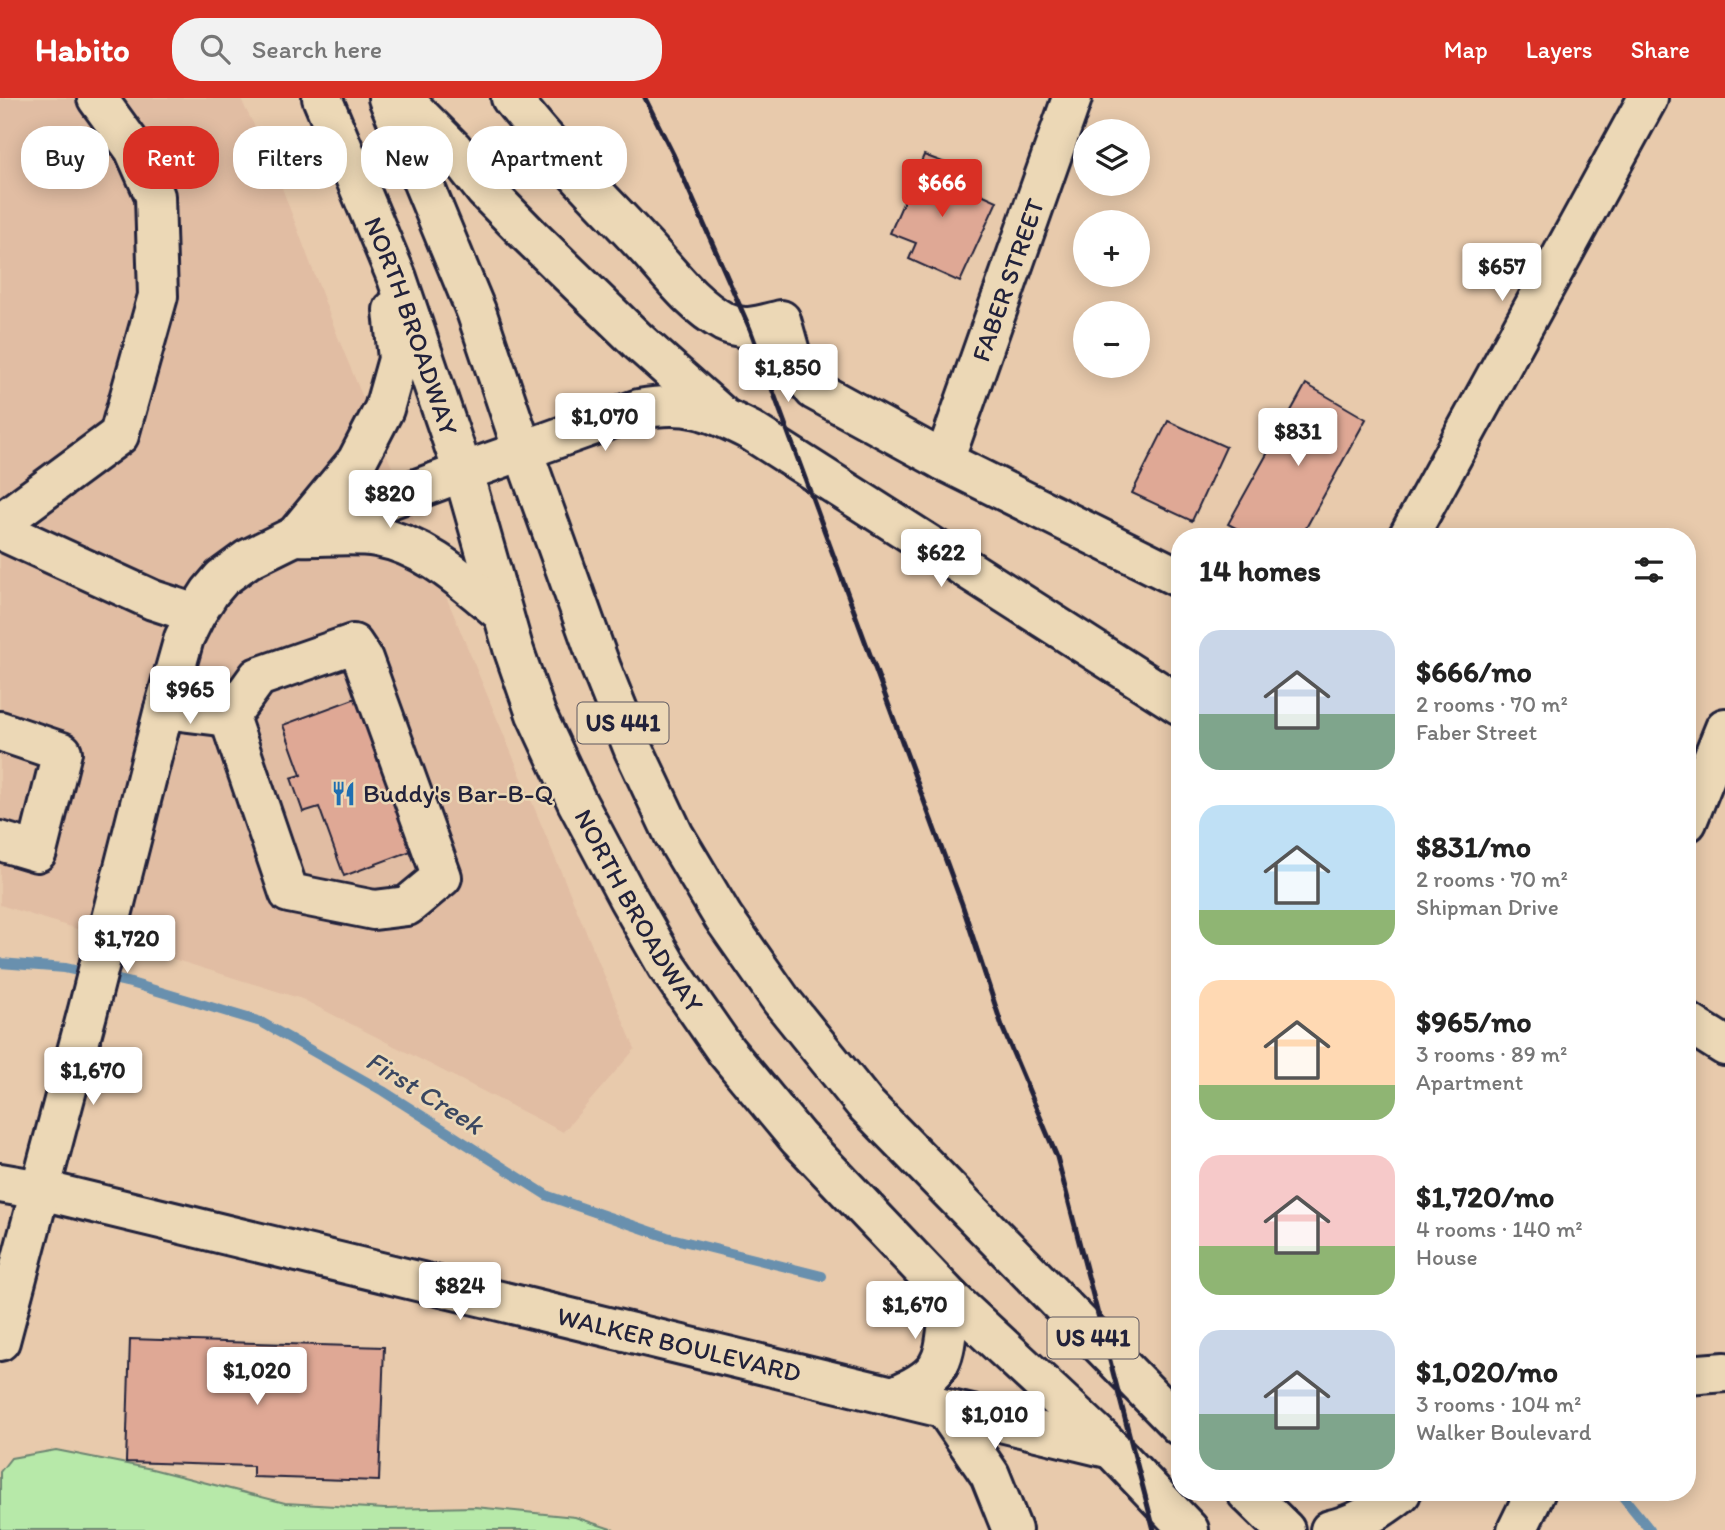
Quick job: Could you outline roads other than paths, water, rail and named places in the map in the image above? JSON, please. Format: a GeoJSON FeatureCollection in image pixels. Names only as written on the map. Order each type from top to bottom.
{"type":"FeatureCollection","features":[{"type":"Feature","properties":{"kind":"main road"},"geometry":{"type":"LineString","coordinates":[[0,523],[119,435],[158,296],[155,196],[134,149],[97,98]]}},
{"type":"Feature","properties":{"kind":"main road","name":"NORTH BROADWAY"},"geometry":{"type":"LineString","coordinates":[[322,98],[387,255],[463,472],[502,613],[536,714],[577,802],[667,966],[726,1051],[798,1138],[951,1299],[1111,1449],[1189,1530]]}},
{"type":"Feature","properties":{"kind":"main road","name":"US 441"},"geometry":{"type":"LineString","coordinates":[[388,98],[476,311],[601,668],[634,750],[674,835],[723,917],[781,1000],[864,1103],[1171,1417]]}},
{"type":"Feature","properties":{"kind":"main road"},"geometry":{"type":"LineString","coordinates":[[402,98],[453,149],[485,190],[530,236],[639,342],[721,416]]}},
{"type":"Feature","properties":{"kind":"main road"},"geometry":{"type":"LineString","coordinates":[[511,98],[547,144],[643,243],[695,302],[726,323],[750,329],[781,320],[792,359],[814,390],[944,461],[1171,574]]}},
{"type":"Feature","properties":{"kind":"main road","name":"FABER STREET"},"geometry":{"type":"LineString","coordinates":[[944,461],[1072,98]]}},
{"type":"Feature","properties":{"kind":"main road"},"geometry":{"type":"LineString","coordinates":[[1413,528],[1648,98]]}},
{"type":"Feature","properties":{"kind":"main road"},"geometry":{"type":"LineString","coordinates":[[295,536],[356,461],[384,409],[398,359],[387,255]]}},
{"type":"Feature","properties":{"kind":"main road"},"geometry":{"type":"LineString","coordinates":[[0,1341],[184,638],[209,592],[222,578],[248,559],[295,536],[639,409],[666,405],[691,406],[721,416],[751,431],[1171,699]]}},
{"type":"Feature","properties":{"kind":"main road"},"geometry":{"type":"LineString","coordinates":[[0,530],[153,600],[196,614]]}},
{"type":"Feature","properties":{"kind":"main road"},"geometry":{"type":"LineString","coordinates":[[295,536],[376,537],[417,549],[453,573],[502,613]]}},
{"type":"Feature","properties":{"kind":"main road"},"geometry":{"type":"LineString","coordinates":[[353,644],[363,659],[353,673],[421,858],[405,888],[374,909],[289,893],[229,717],[258,677],[353,644]]}},
{"type":"Feature","properties":{"kind":"main road"},"geometry":{"type":"LineString","coordinates":[[164,709],[229,717]]}},
{"type":"Feature","properties":{"kind":"main road"},"geometry":{"type":"LineString","coordinates":[[1696,800],[1725,728]]}},
{"type":"Feature","properties":{"kind":"main road"},"geometry":{"type":"LineString","coordinates":[[0,731],[62,752],[37,852],[0,841]]}},
{"type":"Feature","properties":{"kind":"main road"},"geometry":{"type":"LineString","coordinates":[[1696,1028],[1725,1046]]}},
{"type":"Feature","properties":{"kind":"main road","name":"WALKER BOULEVARD"},"geometry":{"type":"LineString","coordinates":[[0,1183],[40,1190],[1111,1449]]}},
{"type":"Feature","properties":{"kind":"main road"},"geometry":{"type":"LineString","coordinates":[[892,1396],[916,1386],[934,1374],[943,1356],[951,1299]]}},
{"type":"Feature","properties":{"kind":"main road"},"geometry":{"type":"LineString","coordinates":[[1696,1374],[1725,1372]]}},
{"type":"Feature","properties":{"kind":"main road"},"geometry":{"type":"LineString","coordinates":[[945,1409],[990,1475],[1012,1530]]}},
{"type":"Feature","properties":{"kind":"main road"},"geometry":{"type":"LineString","coordinates":[[1255,1501],[1285,1530]]}},
{"type":"Feature","properties":{"kind":"main road"},"geometry":{"type":"LineString","coordinates":[[1330,1530],[1348,1526],[1391,1501]]}},
{"type":"Feature","properties":{"kind":"main road"},"geometry":{"type":"LineString","coordinates":[[1401,1530],[1414,1501]]}},
{"type":"Feature","properties":{"kind":"main road"},"geometry":{"type":"LineString","coordinates":[[1517,1530],[1531,1501]]}},
{"type":"Feature","properties":{"kind":"waterway","name":"First Creek"},"geometry":{"type":"LineString","coordinates":[[0,963],[65,968],[131,983],[261,1022],[383,1091],[548,1196],[667,1237],[822,1276]]}},
{"type":"Feature","properties":{"kind":"waterway","name":"First Creek"},"geometry":{"type":"LineString","coordinates":[[1626,1501],[1650,1530]]}},
{"type":"Feature","properties":{"kind":"railway"},"geometry":{"type":"LineString","coordinates":[[645,98],[673,154],[750,329],[962,904],[1003,1029],[1057,1157],[1154,1530]]}},
{"type":"Feature","properties":{"kind":"place","name":"Buddy's Bar-B-Q"},"geometry":{"type":"Point","coordinates":[343,793]}}]}
